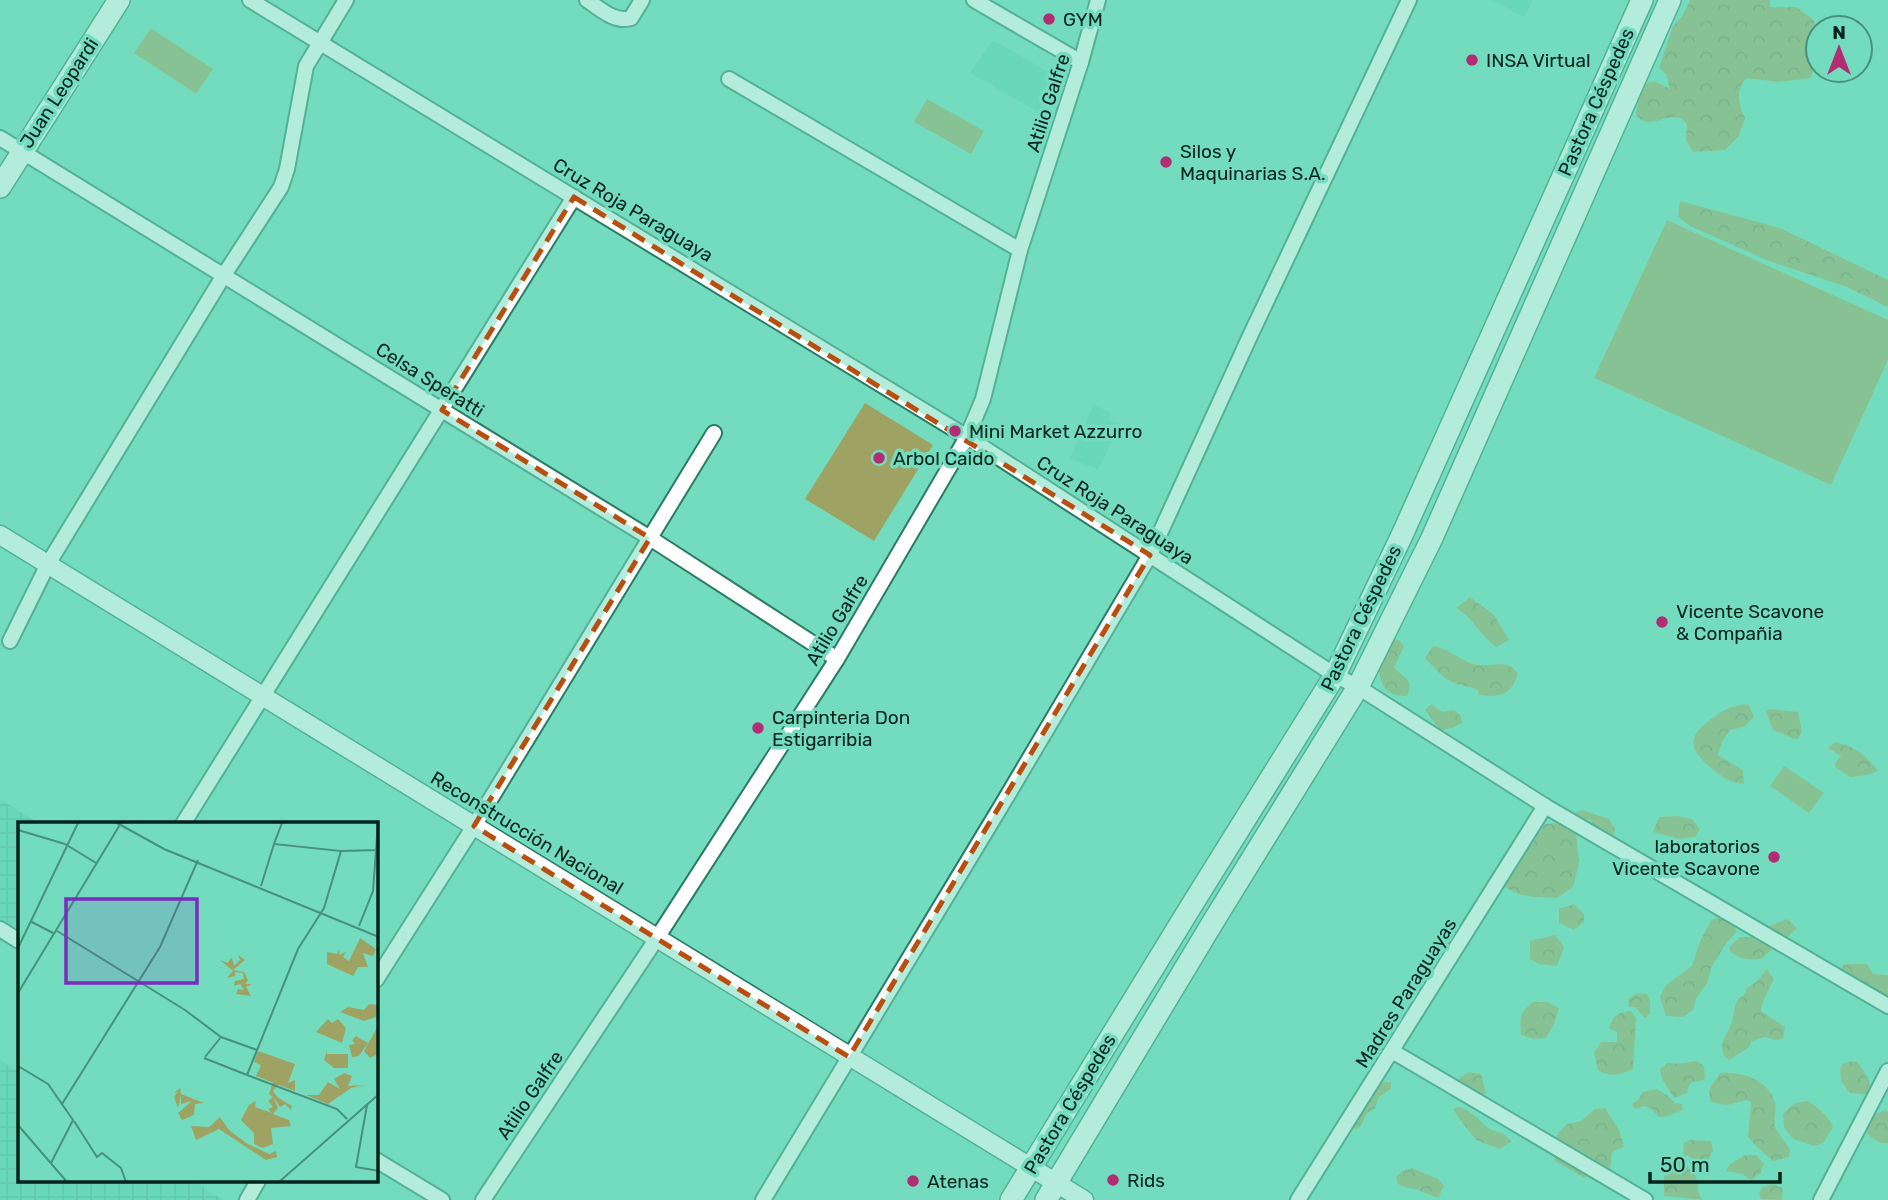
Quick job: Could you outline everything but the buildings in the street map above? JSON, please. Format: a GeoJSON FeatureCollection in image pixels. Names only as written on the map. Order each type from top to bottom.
{"type":"FeatureCollection","features":[{"type":"Feature","properties":{"kind":"main road","name":"Juan Leopardi"},"geometry":{"type":"LineString","coordinates":[[0,187],[119,0]]}},
{"type":"Feature","properties":{"kind":"main road","name":"Pastora Céspedes"},"geometry":{"type":"LineString","coordinates":[[1011,1200],[1335,675],[1403,533],[1642,0]]}},
{"type":"Feature","properties":{"kind":"main road","name":"Pastora Céspedes"},"geometry":{"type":"LineString","coordinates":[[1051,1192],[1358,687],[1432,538],[1670,0]]}},
{"type":"Feature","properties":{"kind":"main road"},"geometry":{"type":"LineString","coordinates":[[1189,908],[1213,922]]}},
{"type":"Feature","properties":{"kind":"street","name":"Cruz Roja Paraguaya"},"geometry":{"type":"LineString","coordinates":[[250,0],[967,437],[1335,675],[1545,806],[1888,1006]]}},
{"type":"Feature","properties":{"kind":"street"},"geometry":{"type":"LineString","coordinates":[[10,641],[48,564],[223,275],[281,187],[287,169],[306,66],[346,0]]}},
{"type":"Feature","properties":{"kind":"street"},"geometry":{"type":"LineString","coordinates":[[587,0],[623,21],[631,19],[642,0]]}},
{"type":"Feature","properties":{"kind":"street"},"geometry":{"type":"LineString","coordinates":[[974,0],[1081,62]]}},
{"type":"Feature","properties":{"kind":"street","name":"Atilio Galfre"},"geometry":{"type":"LineString","coordinates":[[483,1200],[657,938],[837,659],[967,437],[983,399],[1020,250],[1081,62],[1098,0]]}},
{"type":"Feature","properties":{"kind":"street"},"geometry":{"type":"LineString","coordinates":[[763,1200],[1150,555],[1409,0]]}},
{"type":"Feature","properties":{"kind":"street"},"geometry":{"type":"LineString","coordinates":[[729,79],[1020,250]]}},
{"type":"Feature","properties":{"kind":"street","name":"Celsa Speratti"},"geometry":{"type":"LineString","coordinates":[[0,138],[650,538],[837,659]]}},
{"type":"Feature","properties":{"kind":"street"},"geometry":{"type":"LineString","coordinates":[[184,822],[574,197]]}},
{"type":"Feature","properties":{"kind":"street"},"geometry":{"type":"LineString","coordinates":[[378,977],[474,826],[714,433]]}},
{"type":"Feature","properties":{"kind":"street","name":"Reconstrucción Nacional"},"geometry":{"type":"LineString","coordinates":[[0,535],[1032,1167],[1051,1192],[1084,1200]]}},
{"type":"Feature","properties":{"kind":"street","name":"Madres Paraguayas"},"geometry":{"type":"LineString","coordinates":[[1298,1200],[1545,806]]}},
{"type":"Feature","properties":{"kind":"street"},"geometry":{"type":"LineString","coordinates":[[0,929],[18,940]]}},
{"type":"Feature","properties":{"kind":"street"},"geometry":{"type":"LineString","coordinates":[[1392,1051],[1645,1200]]}},
{"type":"Feature","properties":{"kind":"street"},"geometry":{"type":"LineString","coordinates":[[1821,1200],[1888,1071]]}},
{"type":"Feature","properties":{"kind":"street"},"geometry":{"type":"LineString","coordinates":[[378,1161],[442,1200]]}},
{"type":"Feature","properties":{"kind":"street"},"geometry":{"type":"LineString","coordinates":[[247,1200],[257,1182]]}},
{"type":"Feature","properties":{"kind":"highlighted area"},"geometry":{"type":"Polygon","coordinates":[[[574,197],[1150,555],[849,1057],[474,826],[650,538],[442,410],[574,197]]]}},
{"type":"Feature","properties":{"kind":"shaded area"},"geometry":{"type":"Polygon","coordinates":[[[1492,0],[1533,0],[1524,17],[1492,0]]]}},
{"type":"Feature","properties":{"kind":"shaded area"},"geometry":{"type":"Polygon","coordinates":[[[993,40],[1055,76],[1040,113],[970,73],[993,40]]]}},
{"type":"Feature","properties":{"kind":"shaded area"},"geometry":{"type":"Polygon","coordinates":[[[1094,404],[1110,413],[1108,420],[1120,425],[1098,470],[1070,458],[1094,404]]]}},
{"type":"Feature","properties":{"kind":"shaded area"},"geometry":{"type":"Polygon","coordinates":[[[0,799],[37,822],[18,822],[18,930],[0,920],[0,799]]]}},
{"type":"Feature","properties":{"kind":"shaded area"},"geometry":{"type":"Polygon","coordinates":[[[0,1060],[18,1071],[18,1182],[195,1182],[223,1200],[0,1200],[0,1060]]]}},
{"type":"Feature","properties":{"kind":"green space"},"geometry":{"type":"Polygon","coordinates":[[[1690,0],[1770,0],[1770,7],[1796,7],[1806,14],[1804,14],[1804,79],[1778,82],[1747,78],[1743,82],[1739,97],[1745,118],[1739,136],[1725,150],[1693,152],[1687,141],[1687,126],[1683,120],[1671,117],[1646,122],[1636,114],[1639,97],[1647,83],[1654,81],[1670,89],[1666,74],[1659,68],[1673,26],[1683,15],[1690,0]]]}},
{"type":"Feature","properties":{"kind":"green space"},"geometry":{"type":"Polygon","coordinates":[[[151,28],[213,69],[196,94],[134,53],[151,28]]]}},
{"type":"Feature","properties":{"kind":"green space"},"geometry":{"type":"Polygon","coordinates":[[[927,99],[984,131],[971,154],[914,122],[927,99]]]}},
{"type":"Feature","properties":{"kind":"green space"},"geometry":{"type":"Polygon","coordinates":[[[1680,201],[1780,228],[1888,280],[1888,307],[1847,287],[1769,261],[1690,226],[1678,217],[1680,201]]]}},
{"type":"Feature","properties":{"kind":"green space"},"geometry":{"type":"Polygon","coordinates":[[[1667,220],[1888,320],[1888,360],[1831,485],[1594,378],[1667,220]]]}},
{"type":"Feature","properties":{"kind":"green space"},"geometry":{"type":"Polygon","coordinates":[[[865,403],[933,445],[874,541],[805,499],[865,403]]]}},
{"type":"Feature","properties":{"kind":"green space"},"geometry":{"type":"Polygon","coordinates":[[[1470,597],[1494,615],[1509,640],[1496,647],[1456,608],[1470,597]]]}},
{"type":"Feature","properties":{"kind":"green space"},"geometry":{"type":"Polygon","coordinates":[[[1393,639],[1399,640],[1404,646],[1394,668],[1409,683],[1407,696],[1389,692],[1379,675],[1378,668],[1393,639]]]}},
{"type":"Feature","properties":{"kind":"green space"},"geometry":{"type":"Polygon","coordinates":[[[1433,646],[1477,665],[1508,666],[1518,674],[1515,682],[1503,694],[1478,695],[1479,691],[1476,689],[1444,677],[1425,658],[1433,646]]]}},
{"type":"Feature","properties":{"kind":"green space"},"geometry":{"type":"Polygon","coordinates":[[[1431,704],[1442,712],[1454,710],[1461,716],[1462,723],[1440,730],[1425,710],[1431,704]]]}},
{"type":"Feature","properties":{"kind":"green space"},"geometry":{"type":"Polygon","coordinates":[[[1748,704],[1754,717],[1744,727],[1730,730],[1718,755],[1743,770],[1744,784],[1730,780],[1711,768],[1695,750],[1694,738],[1702,727],[1723,711],[1748,704]]]}},
{"type":"Feature","properties":{"kind":"green space"},"geometry":{"type":"Polygon","coordinates":[[[1769,709],[1798,712],[1802,732],[1797,740],[1773,730],[1766,712],[1769,709]]]}},
{"type":"Feature","properties":{"kind":"green space"},"geometry":{"type":"Polygon","coordinates":[[[1835,742],[1859,752],[1878,771],[1850,777],[1835,767],[1841,756],[1828,748],[1835,742]]]}},
{"type":"Feature","properties":{"kind":"green space"},"geometry":{"type":"Polygon","coordinates":[[[1784,766],[1824,793],[1809,813],[1770,786],[1784,766]]]}},
{"type":"Feature","properties":{"kind":"green space"},"geometry":{"type":"Polygon","coordinates":[[[1582,810],[1609,819],[1615,829],[1614,835],[1610,837],[1594,830],[1591,819],[1580,820],[1576,812],[1582,810]]]}},
{"type":"Feature","properties":{"kind":"green space"},"geometry":{"type":"Polygon","coordinates":[[[1659,817],[1692,819],[1700,829],[1695,837],[1678,839],[1653,832],[1659,817]]]}},
{"type":"Feature","properties":{"kind":"green space"},"geometry":{"type":"Polygon","coordinates":[[[1560,823],[1576,832],[1579,863],[1573,887],[1557,898],[1534,897],[1518,894],[1497,883],[1497,868],[1506,860],[1528,849],[1545,824],[1560,823]]]}},
{"type":"Feature","properties":{"kind":"green space"},"geometry":{"type":"Polygon","coordinates":[[[1574,904],[1584,914],[1584,922],[1574,930],[1559,923],[1559,909],[1574,904]]]}},
{"type":"Feature","properties":{"kind":"green space"},"geometry":{"type":"Polygon","coordinates":[[[1722,917],[1735,924],[1736,932],[1711,968],[1708,982],[1696,999],[1693,1010],[1682,1017],[1666,1016],[1660,997],[1666,985],[1692,966],[1711,920],[1722,917]]]}},
{"type":"Feature","properties":{"kind":"green space"},"geometry":{"type":"Polygon","coordinates":[[[1787,919],[1797,928],[1761,959],[1744,959],[1730,951],[1730,946],[1740,937],[1754,937],[1771,925],[1787,919]]]}},
{"type":"Feature","properties":{"kind":"green space"},"geometry":{"type":"Polygon","coordinates":[[[1555,935],[1564,947],[1557,966],[1539,964],[1530,959],[1530,941],[1555,935]]]}},
{"type":"Feature","properties":{"kind":"green space"},"geometry":{"type":"Polygon","coordinates":[[[1843,964],[1867,964],[1873,974],[1888,975],[1888,1004],[1845,990],[1841,981],[1843,964]]]}},
{"type":"Feature","properties":{"kind":"green space"},"geometry":{"type":"Polygon","coordinates":[[[1767,969],[1774,979],[1761,1011],[1785,1027],[1783,1039],[1765,1037],[1752,1041],[1748,1048],[1729,1060],[1723,1055],[1722,1043],[1732,1022],[1735,1006],[1747,988],[1767,969]]]}},
{"type":"Feature","properties":{"kind":"green space"},"geometry":{"type":"Polygon","coordinates":[[[1637,993],[1647,994],[1650,1001],[1650,1014],[1645,1018],[1635,1007],[1629,1007],[1628,999],[1637,993]]]}},
{"type":"Feature","properties":{"kind":"green space"},"geometry":{"type":"Polygon","coordinates":[[[1533,1002],[1547,1002],[1559,1008],[1546,1038],[1534,1039],[1521,1035],[1521,1016],[1533,1002]]]}},
{"type":"Feature","properties":{"kind":"green space"},"geometry":{"type":"Polygon","coordinates":[[[1631,1011],[1636,1018],[1633,1069],[1615,1075],[1606,1074],[1598,1070],[1594,1053],[1601,1042],[1617,1042],[1617,1032],[1609,1029],[1612,1021],[1619,1014],[1631,1011]]]}},
{"type":"Feature","properties":{"kind":"green space"},"geometry":{"type":"Polygon","coordinates":[[[1697,1061],[1704,1066],[1705,1079],[1692,1083],[1687,1093],[1674,1098],[1662,1079],[1660,1069],[1668,1063],[1697,1061]]]}},
{"type":"Feature","properties":{"kind":"green space"},"geometry":{"type":"Polygon","coordinates":[[[1852,1061],[1857,1062],[1865,1073],[1873,1095],[1850,1093],[1841,1081],[1840,1068],[1852,1061]]]}},
{"type":"Feature","properties":{"kind":"green space"},"geometry":{"type":"Polygon","coordinates":[[[1469,1072],[1481,1074],[1486,1094],[1464,1095],[1456,1081],[1469,1072]]]}},
{"type":"Feature","properties":{"kind":"green space"},"geometry":{"type":"Polygon","coordinates":[[[1720,1073],[1745,1076],[1767,1088],[1775,1103],[1775,1126],[1790,1150],[1789,1157],[1773,1161],[1748,1137],[1751,1102],[1747,1100],[1728,1105],[1711,1102],[1710,1089],[1720,1073]]]}},
{"type":"Feature","properties":{"kind":"green space"},"geometry":{"type":"Polygon","coordinates":[[[1371,1081],[1391,1082],[1391,1089],[1379,1097],[1375,1108],[1367,1113],[1357,1129],[1346,1128],[1352,1101],[1371,1081]]]}},
{"type":"Feature","properties":{"kind":"green space"},"geometry":{"type":"Polygon","coordinates":[[[1656,1089],[1675,1103],[1682,1104],[1683,1110],[1659,1117],[1644,1106],[1635,1109],[1632,1104],[1643,1092],[1656,1089]]]}},
{"type":"Feature","properties":{"kind":"green space"},"geometry":{"type":"Polygon","coordinates":[[[1808,1101],[1826,1115],[1833,1127],[1823,1143],[1814,1146],[1792,1138],[1784,1127],[1783,1114],[1794,1104],[1808,1101]]]}},
{"type":"Feature","properties":{"kind":"green space"},"geometry":{"type":"Polygon","coordinates":[[[1460,1107],[1511,1141],[1500,1149],[1476,1140],[1453,1109],[1460,1107]]]}},
{"type":"Feature","properties":{"kind":"green space"},"geometry":{"type":"Polygon","coordinates":[[[1605,1108],[1619,1130],[1624,1147],[1612,1152],[1610,1169],[1596,1177],[1583,1177],[1555,1161],[1552,1150],[1558,1133],[1567,1124],[1581,1121],[1595,1109],[1605,1108]]]}},
{"type":"Feature","properties":{"kind":"green space"},"geometry":{"type":"Polygon","coordinates":[[[1884,1110],[1888,1111],[1888,1143],[1879,1142],[1867,1133],[1867,1120],[1884,1110]]]}},
{"type":"Feature","properties":{"kind":"green space"},"geometry":{"type":"Polygon","coordinates":[[[1690,1140],[1711,1141],[1713,1151],[1704,1166],[1688,1156],[1683,1156],[1684,1143],[1690,1140]]]}},
{"type":"Feature","properties":{"kind":"green space"},"geometry":{"type":"Polygon","coordinates":[[[1745,1155],[1756,1155],[1764,1164],[1760,1174],[1751,1180],[1742,1174],[1726,1171],[1730,1164],[1745,1155]]]}},
{"type":"Feature","properties":{"kind":"green space"},"geometry":{"type":"Polygon","coordinates":[[[1680,1159],[1695,1176],[1703,1200],[1664,1196],[1664,1177],[1680,1159]]]}},
{"type":"Feature","properties":{"kind":"green space"},"geometry":{"type":"Polygon","coordinates":[[[1412,1168],[1438,1179],[1444,1186],[1438,1198],[1398,1184],[1396,1177],[1402,1171],[1412,1168]]]}},
{"type":"Feature","properties":{"kind":"green space"},"geometry":{"type":"Polygon","coordinates":[[[1771,1184],[1783,1188],[1782,1200],[1761,1199],[1761,1188],[1771,1184]]]}},
{"type":"Feature","properties":{"kind":"place","name":"GYM"},"geometry":{"type":"Point","coordinates":[1049,19]}},
{"type":"Feature","properties":{"kind":"place","name":"INSA Virtual"},"geometry":{"type":"Point","coordinates":[1472,60]}},
{"type":"Feature","properties":{"kind":"place","name":"Silos y Maquinarias S.A."},"geometry":{"type":"Point","coordinates":[1166,162]}},
{"type":"Feature","properties":{"kind":"place","name":"Mini Market Azzurro"},"geometry":{"type":"Point","coordinates":[955,431]}},
{"type":"Feature","properties":{"kind":"place","name":"Arbol Caido"},"geometry":{"type":"Point","coordinates":[879,458]}},
{"type":"Feature","properties":{"kind":"place","name":"Vicente Scavone & Compañia"},"geometry":{"type":"Point","coordinates":[1662,622]}},
{"type":"Feature","properties":{"kind":"place","name":"Carpinteria Don Estigarribia"},"geometry":{"type":"Point","coordinates":[758,728]}},
{"type":"Feature","properties":{"kind":"place","name":"laboratorios Vicente Scavone"},"geometry":{"type":"Point","coordinates":[1774,857]}},
{"type":"Feature","properties":{"kind":"place","name":"Rids"},"geometry":{"type":"Point","coordinates":[1113,1180]}},
{"type":"Feature","properties":{"kind":"place","name":"Atenas"},"geometry":{"type":"Point","coordinates":[913,1181]}}]}
